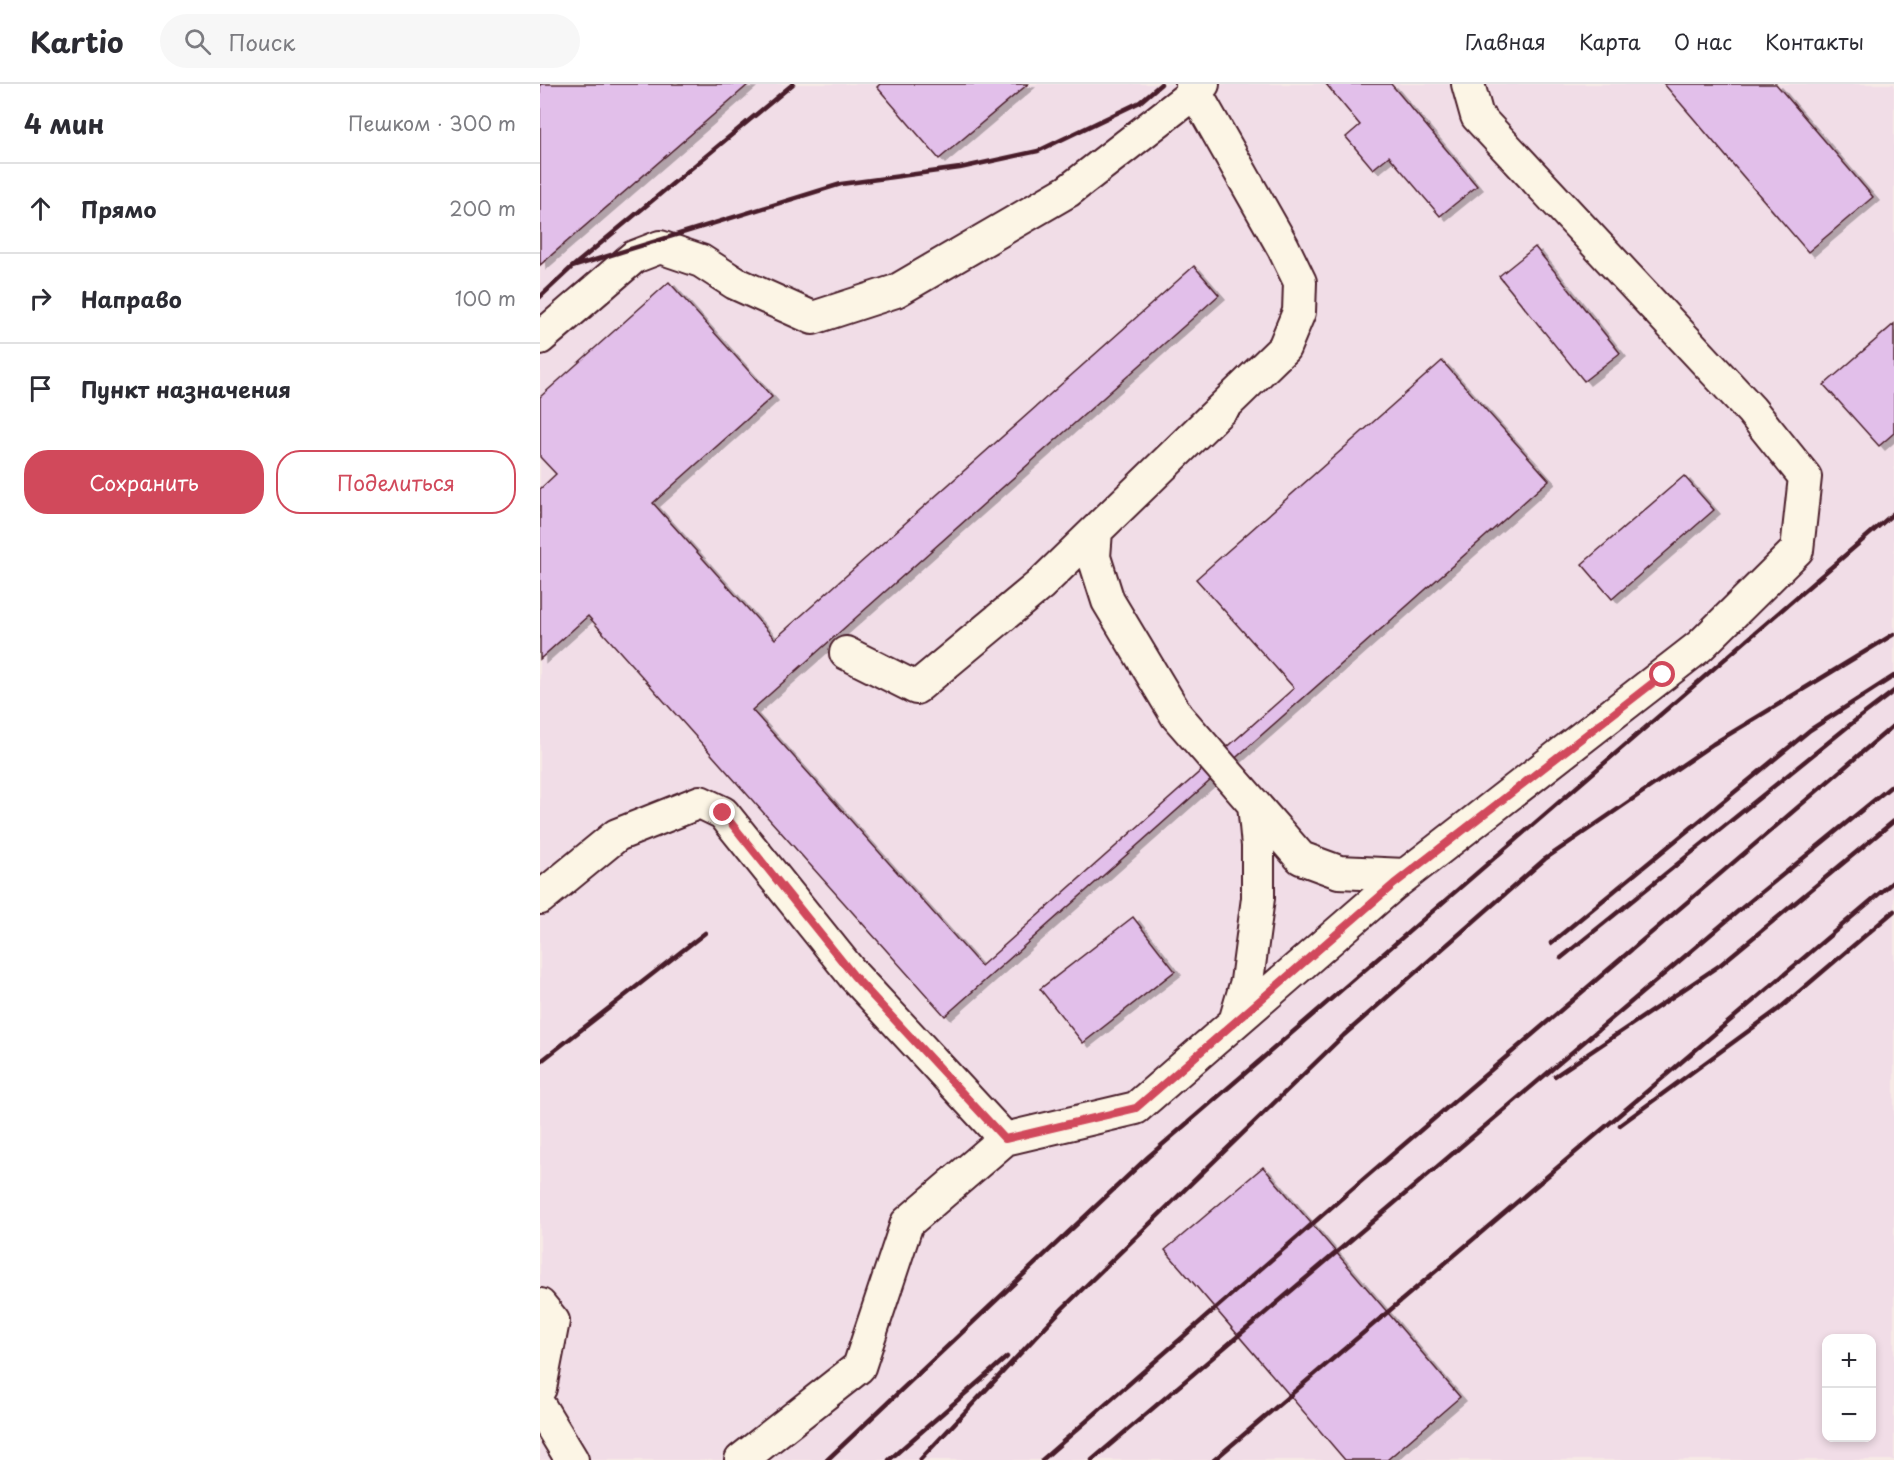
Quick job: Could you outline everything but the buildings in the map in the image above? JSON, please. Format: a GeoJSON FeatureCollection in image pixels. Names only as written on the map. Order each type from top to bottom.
{"type":"FeatureCollection","features":[{"type":"Feature","properties":{"kind":"lane"},"geometry":{"type":"LineString","coordinates":[[741,1460],[859,1367],[907,1223],[1005,1139],[1136,1108],[1405,875],[1700,646],[1797,550],[1805,477],[1751,410],[1477,116],[1468,84]]}},
{"type":"Feature","properties":{"kind":"lane"},"geometry":{"type":"LineString","coordinates":[[540,338],[634,257],[660,247],[701,261],[735,283],[813,318],[896,291],[1068,191],[1197,87],[1300,282],[1299,312],[1284,348],[1040,585],[916,688],[846,653]]}},
{"type":"Feature","properties":{"kind":"lane"},"geometry":{"type":"LineString","coordinates":[[1096,531],[1094,557],[1108,602],[1177,717],[1301,858],[1339,872],[1405,875]]}},
{"type":"Feature","properties":{"kind":"lane"},"geometry":{"type":"LineString","coordinates":[[540,898],[617,835],[700,802],[723,813],[854,976],[1005,1139]]}},
{"type":"Feature","properties":{"kind":"lane"},"geometry":{"type":"LineString","coordinates":[[1235,1022],[1247,981],[1258,898],[1258,846],[1254,804]]}},
{"type":"Feature","properties":{"kind":"lane"},"geometry":{"type":"LineString","coordinates":[[540,1305],[553,1321],[540,1388]]}},
{"type":"Feature","properties":{"kind":"lane"},"geometry":{"type":"LineString","coordinates":[[540,1407],[572,1460]]}},
{"type":"Feature","properties":{"kind":"shaded area"},"geometry":{"type":"Polygon","coordinates":[[[540,84],[1894,84],[1894,1460],[540,1460],[540,84]]]}},
{"type":"Feature","properties":{"kind":"railway"},"geometry":{"type":"LineString","coordinates":[[540,297],[572,267],[793,84]]}},
{"type":"Feature","properties":{"kind":"railway"},"geometry":{"type":"LineString","coordinates":[[572,267],[841,184],[960,168],[1038,151],[1140,102],[1161,84]]}},
{"type":"Feature","properties":{"kind":"railway"},"geometry":{"type":"LineString","coordinates":[[827,1460],[1148,1157],[1894,513]]}},
{"type":"Feature","properties":{"kind":"railway"},"geometry":{"type":"LineString","coordinates":[[920,1460],[1063,1308],[1344,1035],[1545,859],[1713,744],[1894,634]]}},
{"type":"Feature","properties":{"kind":"railway"},"geometry":{"type":"LineString","coordinates":[[1551,943],[1810,730],[1894,676]]}},
{"type":"Feature","properties":{"kind":"railway"},"geometry":{"type":"LineString","coordinates":[[1561,958],[1894,691]]}},
{"type":"Feature","properties":{"kind":"railway"},"geometry":{"type":"LineString","coordinates":[[1042,1460],[1366,1177],[1894,725]]}},
{"type":"Feature","properties":{"kind":"railway"},"geometry":{"type":"LineString","coordinates":[[1092,1460],[1737,912],[1894,784]]}},
{"type":"Feature","properties":{"kind":"railway"},"geometry":{"type":"LineString","coordinates":[[1555,1076],[1720,965],[1894,821]]}},
{"type":"Feature","properties":{"kind":"railway"},"geometry":{"type":"LineString","coordinates":[[1214,1460],[1894,881]]}},
{"type":"Feature","properties":{"kind":"railway"},"geometry":{"type":"LineString","coordinates":[[1620,1125],[1780,1008],[1894,911]]}},
{"type":"Feature","properties":{"kind":"railway"},"geometry":{"type":"LineString","coordinates":[[540,1062],[705,933]]}},
{"type":"Feature","properties":{"kind":"railway"},"geometry":{"type":"LineString","coordinates":[[889,1460],[1007,1357]]}},
{"type":"Feature","properties":{"kind":"route"},"geometry":{"type":"LineString","coordinates":[[723,813],[854,976],[1005,1139],[1136,1108],[1394,884],[1663,675]]}}]}
